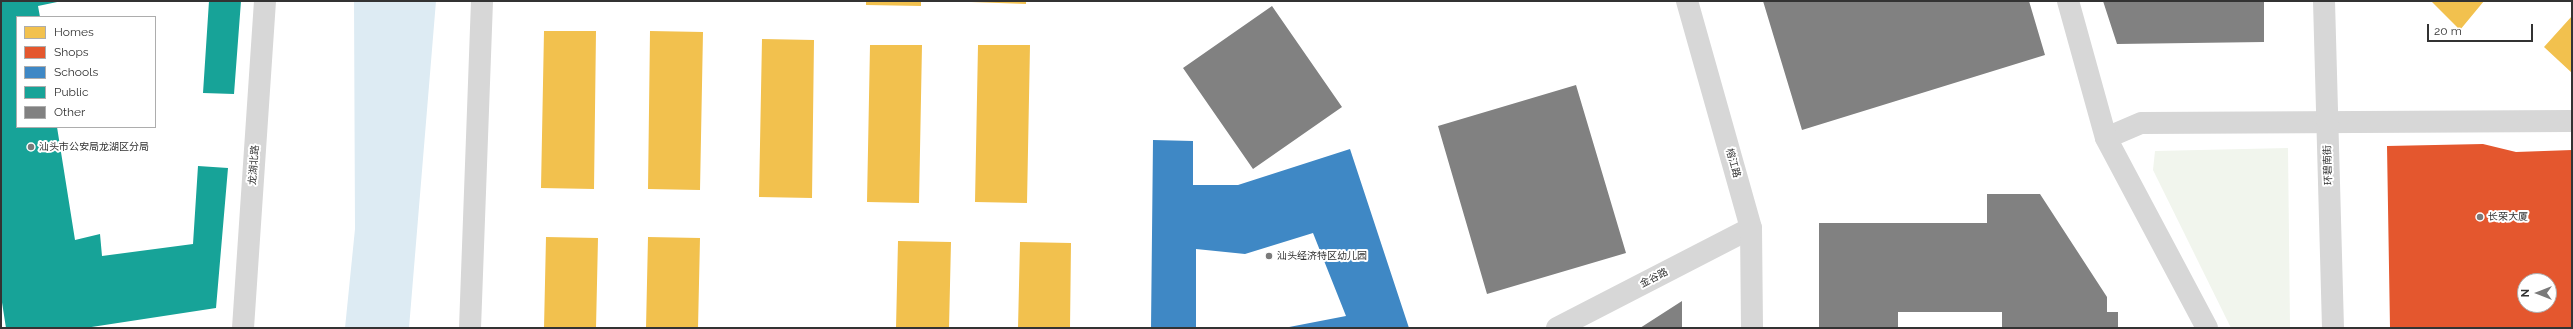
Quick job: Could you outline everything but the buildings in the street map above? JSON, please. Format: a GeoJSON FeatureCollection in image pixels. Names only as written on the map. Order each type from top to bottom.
{"type":"FeatureCollection","features":[{"type":"Feature","properties":{"kind":"street","name":"龙湖北路"},"geometry":{"type":"LineString","coordinates":[[243,328],[265,1]]}},
{"type":"Feature","properties":{"kind":"street"},"geometry":{"type":"LineString","coordinates":[[470,328],[482,1]]}},
{"type":"Feature","properties":{"kind":"street","name":"榕江路"},"geometry":{"type":"LineString","coordinates":[[1688,1],[1751,228],[1752,328]]}},
{"type":"Feature","properties":{"kind":"street"},"geometry":{"type":"LineString","coordinates":[[2068,1],[2106,138],[2207,328]]}},
{"type":"Feature","properties":{"kind":"street","name":"环碧南街"},"geometry":{"type":"LineString","coordinates":[[2324,1],[2333,328]]}},
{"type":"Feature","properties":{"kind":"street"},"geometry":{"type":"LineString","coordinates":[[2106,138],[2141,123],[2572,121]]}},
{"type":"Feature","properties":{"kind":"street","name":"金谷路"},"geometry":{"type":"LineString","coordinates":[[1557,328],[1751,228]]}},
{"type":"Feature","properties":{"kind":"shaded area"},"geometry":{"type":"Polygon","coordinates":[[[354,1],[436,1],[409,328],[345,328],[355,229],[354,1]]]}},
{"type":"Feature","properties":{"kind":"shaded area"},"geometry":{"type":"Polygon","coordinates":[[[2288,148],[2290,328],[2231,328],[2153,170],[2155,151],[2288,148]]]}},
{"type":"Feature","properties":{"kind":"place","name":"汕头市公安局龙湖区分局"},"geometry":{"type":"Point","coordinates":[31,147]}},
{"type":"Feature","properties":{"kind":"place","name":"长荣大厦"},"geometry":{"type":"Point","coordinates":[2480,217]}},
{"type":"Feature","properties":{"kind":"place","name":"汕头经济特区幼儿园"},"geometry":{"type":"Point","coordinates":[1269,256]}}]}
